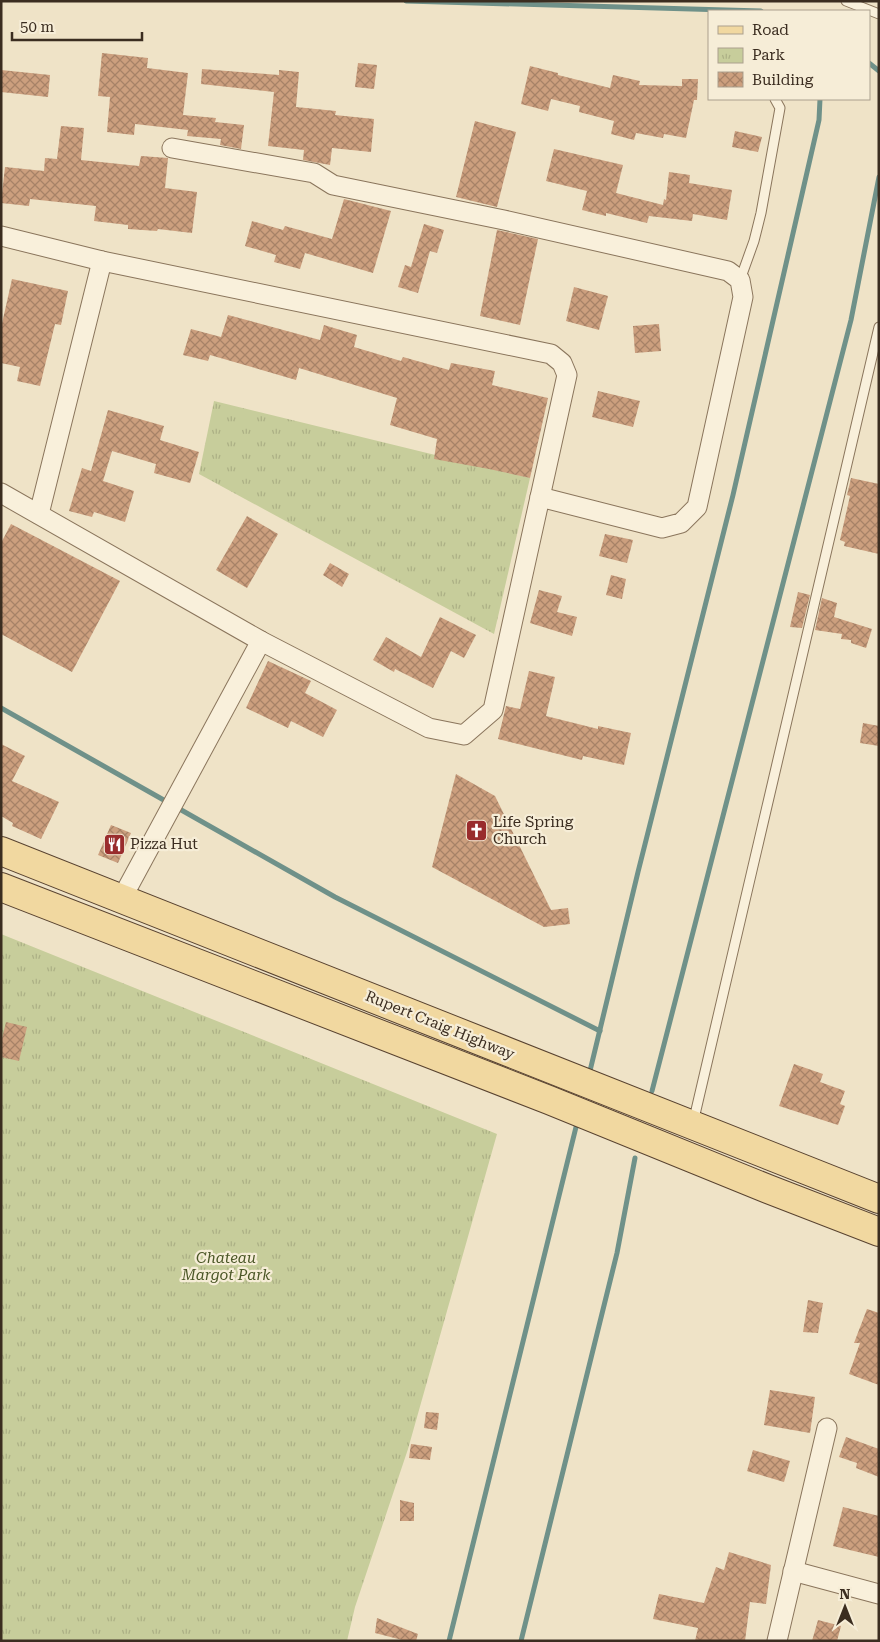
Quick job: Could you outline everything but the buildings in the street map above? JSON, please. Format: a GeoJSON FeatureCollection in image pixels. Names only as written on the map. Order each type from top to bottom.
{"type":"FeatureCollection","features":[{"type":"Feature","properties":{"kind":"main road","name":"Rupert Craig Highway"},"geometry":{"type":"LineString","coordinates":[[1,851],[692,1126],[879,1198]]}},
{"type":"Feature","properties":{"kind":"main road","name":"Rupert Craig Highway"},"geometry":{"type":"LineString","coordinates":[[1,887],[549,1100],[879,1232]]}},
{"type":"Feature","properties":{"kind":"street"},"geometry":{"type":"LineString","coordinates":[[172,148],[314,173],[334,185],[514,222],[728,271],[740,280],[743,297],[697,507],[681,523],[662,528],[540,497]]}},
{"type":"Feature","properties":{"kind":"street"},"geometry":{"type":"LineString","coordinates":[[1,236],[102,261],[551,354],[562,363],[567,375],[493,710],[464,734],[429,728],[261,641],[1,493]]}},
{"type":"Feature","properties":{"kind":"street"},"geometry":{"type":"LineString","coordinates":[[39,514],[102,261]]}},
{"type":"Feature","properties":{"kind":"street"},"geometry":{"type":"LineString","coordinates":[[122,898],[261,641]]}},
{"type":"Feature","properties":{"kind":"street"},"geometry":{"type":"LineString","coordinates":[[777,1641],[827,1428]]}},
{"type":"Feature","properties":{"kind":"street"},"geometry":{"type":"LineString","coordinates":[[793,1571],[879,1594]]}},
{"type":"Feature","properties":{"kind":"lane"},"geometry":{"type":"LineString","coordinates":[[846,1],[869,10]]}},
{"type":"Feature","properties":{"kind":"lane"},"geometry":{"type":"LineString","coordinates":[[740,280],[754,241],[761,213],[780,108],[776,100]]}},
{"type":"Feature","properties":{"kind":"lane"},"geometry":{"type":"LineString","coordinates":[[692,1126],[879,327]]}},
{"type":"Feature","properties":{"kind":"green space"},"geometry":{"type":"Polygon","coordinates":[[[214,401],[530,478],[494,634],[199,474],[214,401]]]}},
{"type":"Feature","properties":{"kind":"green space","name":"Chateau Margot Park"},"geometry":{"type":"Polygon","coordinates":[[[1,934],[497,1134],[408,1449],[355,1607],[347,1641],[1,1641],[1,934]]]}},
{"type":"Feature","properties":{"kind":"waterway"},"geometry":{"type":"LineString","coordinates":[[406,1],[726,10]]}},
{"type":"Feature","properties":{"kind":"waterway"},"geometry":{"type":"LineString","coordinates":[[870,64],[879,71]]}},
{"type":"Feature","properties":{"kind":"waterway"},"geometry":{"type":"LineString","coordinates":[[589,1075],[733,495],[819,120],[820,100]]}},
{"type":"Feature","properties":{"kind":"waterway"},"geometry":{"type":"LineString","coordinates":[[652,1091],[851,320],[879,177]]}},
{"type":"Feature","properties":{"kind":"waterway"},"geometry":{"type":"LineString","coordinates":[[1,708],[169,803]]}},
{"type":"Feature","properties":{"kind":"waterway"},"geometry":{"type":"LineString","coordinates":[[176,807],[335,897],[600,1031]]}},
{"type":"Feature","properties":{"kind":"waterway"},"geometry":{"type":"LineString","coordinates":[[449,1641],[578,1119]]}},
{"type":"Feature","properties":{"kind":"waterway"},"geometry":{"type":"LineString","coordinates":[[521,1641],[617,1253],[635,1158]]}},
{"type":"Feature","properties":{"kind":"place","name":"Life Spring Church"},"geometry":{"type":"Point","coordinates":[477,831]}},
{"type":"Feature","properties":{"kind":"place","name":"Pizza Hut"},"geometry":{"type":"Point","coordinates":[114,844]}}]}
